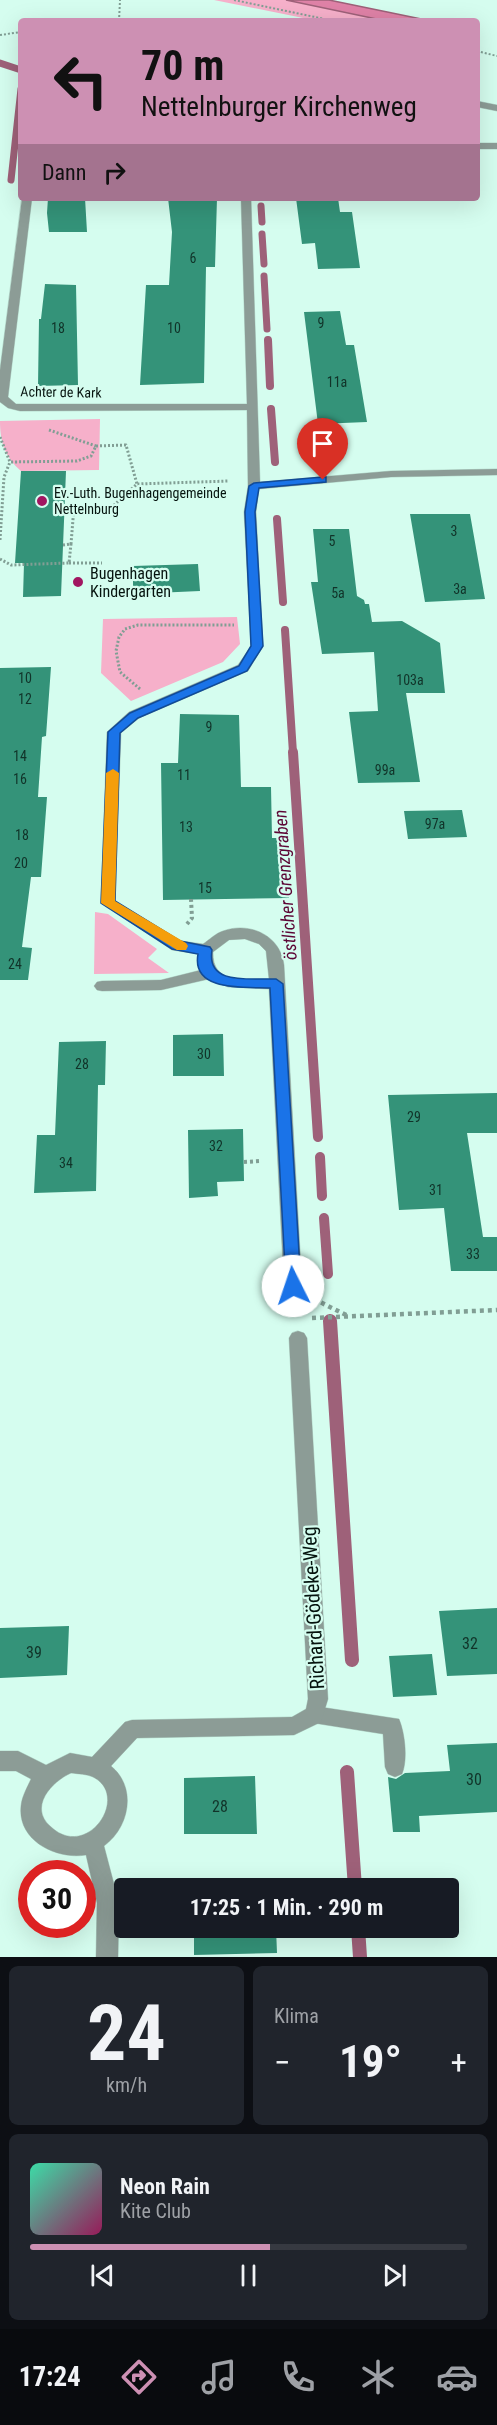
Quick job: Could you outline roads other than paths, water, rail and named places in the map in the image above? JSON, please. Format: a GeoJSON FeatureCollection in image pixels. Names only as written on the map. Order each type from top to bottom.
{"type":"FeatureCollection","features":[{"type":"Feature","properties":{"kind":"street"},"geometry":{"type":"LineString","coordinates":[[480,105],[497,108]]}},
{"type":"Feature","properties":{"kind":"street"},"geometry":{"type":"LineString","coordinates":[[480,146],[497,146]]}},
{"type":"Feature","properties":{"kind":"street","name":"Achter de Kark"},"geometry":{"type":"LineString","coordinates":[[27,201],[2,398],[12,406],[253,407]]}},
{"type":"Feature","properties":{"kind":"street"},"geometry":{"type":"LineString","coordinates":[[206,950],[177,946],[108,903],[114,732],[134,715],[243,668],[257,646],[250,512],[254,486],[246,201]]}},
{"type":"Feature","properties":{"kind":"street"},"geometry":{"type":"LineString","coordinates":[[0,411],[12,406]]}},
{"type":"Feature","properties":{"kind":"street"},"geometry":{"type":"LineString","coordinates":[[254,486],[391,474],[497,472]]}},
{"type":"Feature","properties":{"kind":"street"},"geometry":{"type":"LineString","coordinates":[[276,984],[220,981],[209,974],[203,963],[206,950],[226,935],[245,934],[261,938],[272,946],[278,956],[276,984],[293,1286]]}},
{"type":"Feature","properties":{"kind":"street"},"geometry":{"type":"LineString","coordinates":[[102,986],[161,985],[209,974]]}},
{"type":"Feature","properties":{"kind":"street","name":"Richard-Gödeke-Weg"},"geometry":{"type":"LineString","coordinates":[[298,1338],[318,1698],[314,1715]]}},
{"type":"Feature","properties":{"kind":"street"},"geometry":{"type":"LineString","coordinates":[[97,1766],[132,1729],[294,1726],[314,1715],[392,1726],[395,1767]]}},
{"type":"Feature","properties":{"kind":"street"},"geometry":{"type":"LineString","coordinates":[[0,1761],[18,1761],[45,1776]]}},
{"type":"Feature","properties":{"kind":"street"},"geometry":{"type":"LineString","coordinates":[[70,1763],[97,1766],[115,1785],[119,1798],[114,1824],[105,1835],[93,1842],[66,1847],[54,1843],[43,1835],[36,1825],[32,1812],[32,1800],[37,1787],[45,1776],[56,1768],[70,1763]]}},
{"type":"Feature","properties":{"kind":"street"},"geometry":{"type":"LineString","coordinates":[[93,1842],[108,1902],[107,1957]]}},
{"type":"Feature","properties":{"kind":"waterway"},"geometry":{"type":"LineString","coordinates":[[0,63],[18,69]]}},
{"type":"Feature","properties":{"kind":"waterway"},"geometry":{"type":"LineString","coordinates":[[11,180],[18,116]]}},
{"type":"Feature","properties":{"kind":"waterway"},"geometry":{"type":"LineString","coordinates":[[261,206],[262,222]]}},
{"type":"Feature","properties":{"kind":"waterway"},"geometry":{"type":"LineString","coordinates":[[262,234],[264,264]]}},
{"type":"Feature","properties":{"kind":"waterway"},"geometry":{"type":"LineString","coordinates":[[264,276],[267,329]]}},
{"type":"Feature","properties":{"kind":"waterway"},"geometry":{"type":"LineString","coordinates":[[268,340],[270,386]]}},
{"type":"Feature","properties":{"kind":"waterway"},"geometry":{"type":"LineString","coordinates":[[271,409],[275,462]]}},
{"type":"Feature","properties":{"kind":"waterway","name":"östlicher Grenzgraben"},"geometry":{"type":"LineString","coordinates":[[277,519],[283,602]]}},
{"type":"Feature","properties":{"kind":"waterway","name":"östlicher Grenzgraben"},"geometry":{"type":"LineString","coordinates":[[285,630],[293,753]]}},
{"type":"Feature","properties":{"kind":"waterway","name":"östlicher Grenzgraben"},"geometry":{"type":"LineString","coordinates":[[293,752],[318,1137]]}},
{"type":"Feature","properties":{"kind":"waterway","name":"östlicher Grenzgraben"},"geometry":{"type":"LineString","coordinates":[[320,1157],[322,1196]]}},
{"type":"Feature","properties":{"kind":"waterway","name":"östlicher Grenzgraben"},"geometry":{"type":"LineString","coordinates":[[324,1218],[328,1274]]}},
{"type":"Feature","properties":{"kind":"waterway"},"geometry":{"type":"LineString","coordinates":[[330,1321],[352,1660]]}},
{"type":"Feature","properties":{"kind":"waterway"},"geometry":{"type":"LineString","coordinates":[[347,1772],[354,1878]]}},
{"type":"Feature","properties":{"kind":"waterway"},"geometry":{"type":"LineString","coordinates":[[359,1938],[360,1957]]}},
{"type":"Feature","properties":{"kind":"place","name":"Ev.-Luth. Bugenhagengemeinde Nettelnburg"},"geometry":{"type":"Point","coordinates":[42,501]}},
{"type":"Feature","properties":{"kind":"place","name":"Bugenhagen Kindergarten"},"geometry":{"type":"Point","coordinates":[78,582]}}]}
